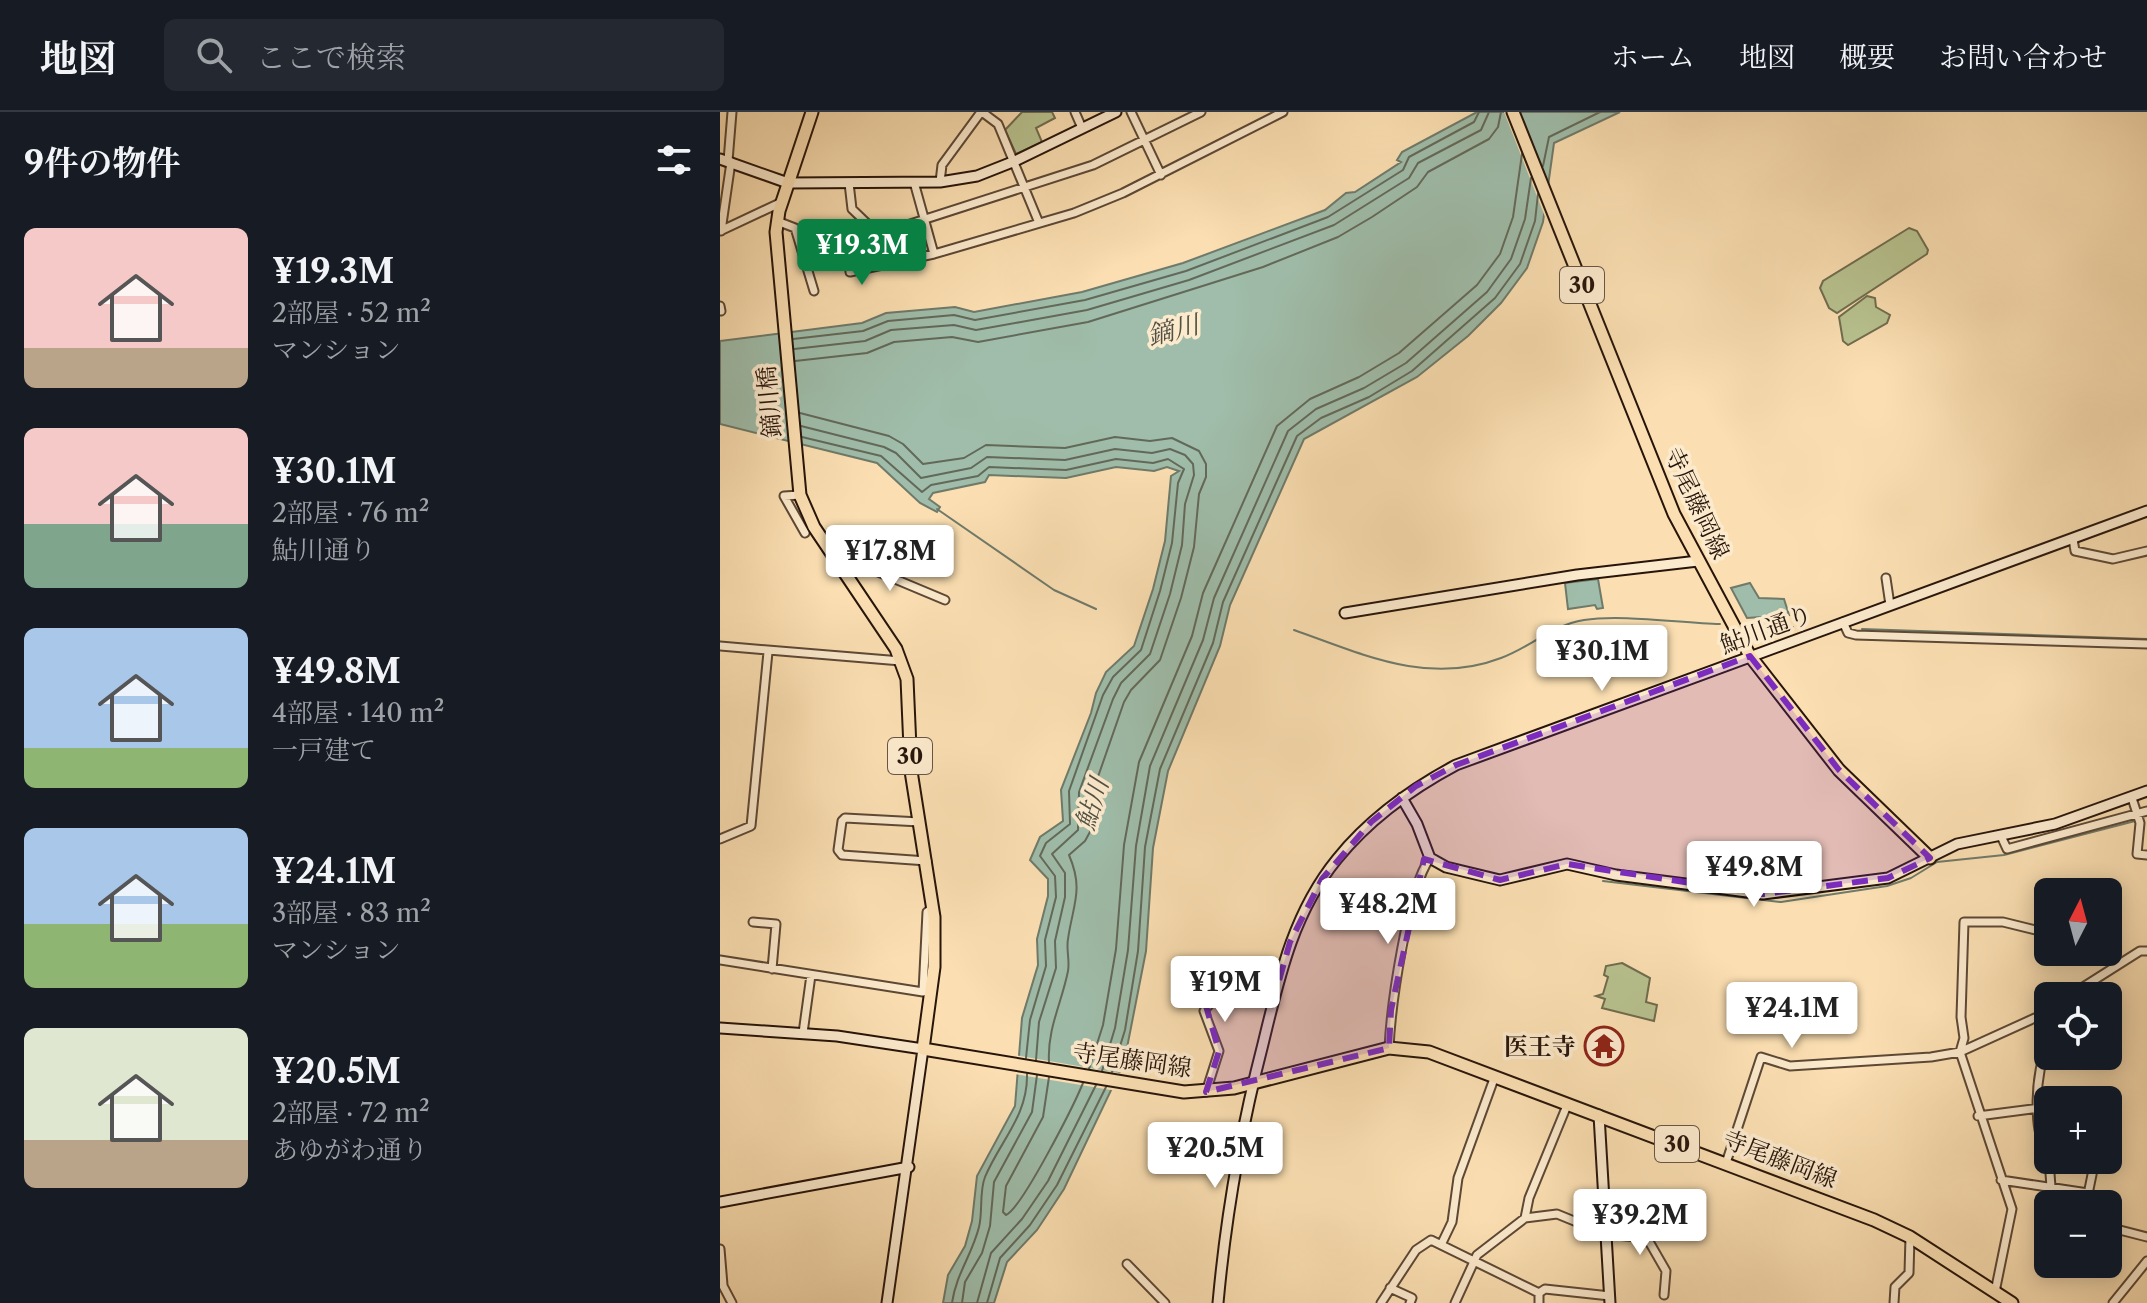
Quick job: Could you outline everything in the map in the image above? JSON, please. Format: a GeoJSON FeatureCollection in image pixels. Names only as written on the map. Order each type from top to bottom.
{"type":"FeatureCollection","features":[{"type":"Feature","properties":{"kind":"main road","name":"30"},"geometry":{"type":"LineString","coordinates":[[777,221],[812,112]]}},
{"type":"Feature","properties":{"kind":"main road","name":"寺尾藤岡線"},"geometry":{"type":"LineString","coordinates":[[1513,112],[1651,458],[1698,561],[1750,656],[1839,770],[1930,858]]}},
{"type":"Feature","properties":{"kind":"main road","name":"鏑川橋"},"geometry":{"type":"LineString","coordinates":[[777,221],[800,493]]}},
{"type":"Feature","properties":{"kind":"main road","name":"30"},"geometry":{"type":"LineString","coordinates":[[800,493],[809,519],[901,661],[909,694],[911,771],[933,908],[934,967],[929,1050]]}},
{"type":"Feature","properties":{"kind":"main road","name":"寺尾藤岡線"},"geometry":{"type":"LineString","coordinates":[[929,1050],[1145,1087],[1206,1092],[1252,1084],[1389,1048],[1429,1052],[1863,1215],[1910,1237],[2012,1303]]}},
{"type":"Feature","properties":{"kind":"street"},"geometry":{"type":"LineString","coordinates":[[732,112],[720,231],[782,202]]}},
{"type":"Feature","properties":{"kind":"street"},"geometry":{"type":"LineString","coordinates":[[940,182],[942,165],[982,112],[998,124],[1039,223]]}},
{"type":"Feature","properties":{"kind":"street"},"geometry":{"type":"LineString","coordinates":[[1075,112],[1082,128]]}},
{"type":"Feature","properties":{"kind":"street"},"geometry":{"type":"LineString","coordinates":[[726,160],[788,183],[940,182],[977,176],[1015,161],[1116,112]]}},
{"type":"Feature","properties":{"kind":"street"},"geometry":{"type":"LineString","coordinates":[[1131,112],[1161,175]]}},
{"type":"Feature","properties":{"kind":"street"},"geometry":{"type":"LineString","coordinates":[[1201,112],[1093,165],[848,244],[850,272],[934,254],[1074,213],[1161,175],[1278,113]]}},
{"type":"Feature","properties":{"kind":"street"},"geometry":{"type":"LineString","coordinates":[[914,182],[934,254]]}},
{"type":"Feature","properties":{"kind":"street"},"geometry":{"type":"LineString","coordinates":[[849,183],[852,209],[878,234]]}},
{"type":"Feature","properties":{"kind":"street"},"geometry":{"type":"LineString","coordinates":[[777,221],[795,228],[814,291]]}},
{"type":"Feature","properties":{"kind":"street"},"geometry":{"type":"LineString","coordinates":[[800,493],[784,496],[805,533]]}},
{"type":"Feature","properties":{"kind":"street","name":"鮎川通り"},"geometry":{"type":"LineString","coordinates":[[1218,1303],[1238,1153],[1252,1084],[1290,942],[1322,879],[1371,822],[1402,798],[1456,765],[2147,511]]}},
{"type":"Feature","properties":{"kind":"street"},"geometry":{"type":"LineString","coordinates":[[2073,539],[2075,551],[2113,559],[2147,551]]}},
{"type":"Feature","properties":{"kind":"street"},"geometry":{"type":"LineString","coordinates":[[1345,613],[1577,575],[1698,561]]}},
{"type":"Feature","properties":{"kind":"street"},"geometry":{"type":"LineString","coordinates":[[837,562],[859,564],[945,600]]}},
{"type":"Feature","properties":{"kind":"street"},"geometry":{"type":"LineString","coordinates":[[1886,578],[1890,605]]}},
{"type":"Feature","properties":{"kind":"street"},"geometry":{"type":"LineString","coordinates":[[1843,622],[1848,633],[1856,635],[2147,644]]}},
{"type":"Feature","properties":{"kind":"street"},"geometry":{"type":"LineString","coordinates":[[720,646],[901,661]]}},
{"type":"Feature","properties":{"kind":"street"},"geometry":{"type":"LineString","coordinates":[[720,839],[746,831],[751,826],[768,652]]}},
{"type":"Feature","properties":{"kind":"street"},"geometry":{"type":"LineString","coordinates":[[1402,798],[1417,824],[1430,858],[1446,867],[1500,880],[1567,864],[1616,875],[1763,894],[1888,878],[1957,844],[2055,824],[2147,791]]}},
{"type":"Feature","properties":{"kind":"street"},"geometry":{"type":"LineString","coordinates":[[2132,798],[2137,816],[2137,854],[2147,855]]}},
{"type":"Feature","properties":{"kind":"street"},"geometry":{"type":"LineString","coordinates":[[2001,836],[2007,849],[2147,811]]}},
{"type":"Feature","properties":{"kind":"street"},"geometry":{"type":"LineString","coordinates":[[920,822],[845,818],[838,850],[842,855],[927,861]]}},
{"type":"Feature","properties":{"kind":"street"},"geometry":{"type":"LineString","coordinates":[[1389,1048],[1391,1010],[1405,935],[1421,869],[1430,858]]}},
{"type":"Feature","properties":{"kind":"street"},"geometry":{"type":"LineString","coordinates":[[720,960],[923,992],[927,912],[933,908]]}},
{"type":"Feature","properties":{"kind":"street"},"geometry":{"type":"LineString","coordinates":[[753,922],[776,924],[772,969]]}},
{"type":"Feature","properties":{"kind":"street"},"geometry":{"type":"LineString","coordinates":[[1995,1292],[2012,1209],[1978,1116],[1960,1052],[1964,1038],[1961,1017],[1964,922],[2003,922],[2034,930]]}},
{"type":"Feature","properties":{"kind":"street"},"geometry":{"type":"LineString","coordinates":[[2122,961],[2140,951],[2147,951]]}},
{"type":"Feature","properties":{"kind":"street"},"geometry":{"type":"LineString","coordinates":[[2090,982],[2114,966]]}},
{"type":"Feature","properties":{"kind":"street"},"geometry":{"type":"LineString","coordinates":[[1206,1092],[1219,1059],[1205,1015],[1206,1006],[1234,974],[1273,1002]]}},
{"type":"Feature","properties":{"kind":"street"},"geometry":{"type":"LineString","coordinates":[[803,1033],[811,975]]}},
{"type":"Feature","properties":{"kind":"street"},"geometry":{"type":"LineString","coordinates":[[1726,1163],[1761,1057],[1790,1066],[1931,1057],[1960,1052],[2034,1018]]}},
{"type":"Feature","properties":{"kind":"street"},"geometry":{"type":"LineString","coordinates":[[720,1028],[803,1033],[929,1050],[887,1303]]}},
{"type":"Feature","properties":{"kind":"street"},"geometry":{"type":"LineString","coordinates":[[1441,1245],[1452,1222],[1458,1178],[1495,1076]]}},
{"type":"Feature","properties":{"kind":"street"},"geometry":{"type":"LineString","coordinates":[[1525,1218],[1529,1198],[1568,1103]]}},
{"type":"Feature","properties":{"kind":"street"},"geometry":{"type":"LineString","coordinates":[[1978,1116],[2034,1109]]}},
{"type":"Feature","properties":{"kind":"street"},"geometry":{"type":"LineString","coordinates":[[1539,1293],[1545,1289],[1610,1300],[1599,1115]]}},
{"type":"Feature","properties":{"kind":"street"},"geometry":{"type":"LineString","coordinates":[[720,1202],[909,1167]]}},
{"type":"Feature","properties":{"kind":"street"},"geometry":{"type":"LineString","coordinates":[[2050,1174],[2051,1187]]}},
{"type":"Feature","properties":{"kind":"street"},"geometry":{"type":"LineString","coordinates":[[2001,1180],[2070,1190]]}},
{"type":"Feature","properties":{"kind":"street"},"geometry":{"type":"LineString","coordinates":[[1455,1303],[1475,1259],[1525,1218],[1557,1214],[1606,1234],[1647,1238],[1666,1271],[1664,1295]]}},
{"type":"Feature","properties":{"kind":"street"},"geometry":{"type":"LineString","coordinates":[[2122,1231],[2147,1237]]}},
{"type":"Feature","properties":{"kind":"street"},"geometry":{"type":"LineString","coordinates":[[1894,1303],[1895,1287],[1909,1273],[1910,1237]]}},
{"type":"Feature","properties":{"kind":"street"},"geometry":{"type":"LineString","coordinates":[[1381,1303],[1416,1250],[1431,1240],[1539,1293]]}},
{"type":"Feature","properties":{"kind":"street"},"geometry":{"type":"LineString","coordinates":[[720,1249],[722,1284],[732,1303]]}},
{"type":"Feature","properties":{"kind":"street"},"geometry":{"type":"LineString","coordinates":[[2113,1303],[2147,1261]]}},
{"type":"Feature","properties":{"kind":"street"},"geometry":{"type":"LineString","coordinates":[[1127,1264],[1165,1303]]}},
{"type":"Feature","properties":{"kind":"street"},"geometry":{"type":"LineString","coordinates":[[1390,1288],[1412,1298],[1410,1303]]}},
{"type":"Feature","properties":{"kind":"street"},"geometry":{"type":"LineString","coordinates":[[1539,1293],[1539,1303]]}},
{"type":"Feature","properties":{"kind":"highlighted area"},"geometry":{"type":"Polygon","coordinates":[[[1750,656],[1839,770],[1930,858],[1888,878],[1763,894],[1567,864],[1500,880],[1424,859],[1391,1010],[1389,1048],[1206,1092],[1219,1051],[1206,1006],[1234,974],[1272,1005],[1290,942],[1322,879],[1371,822],[1416,786],[1456,765],[1750,656]]]}},
{"type":"Feature","properties":{"kind":"green space"},"geometry":{"type":"Polygon","coordinates":[[[1022,112],[1052,112],[1055,118],[1036,128],[1042,142],[1016,154],[1005,130],[1022,112]]]}},
{"type":"Feature","properties":{"kind":"green space"},"geometry":{"type":"Polygon","coordinates":[[[1909,228],[1917,231],[1928,250],[1927,254],[1837,313],[1829,308],[1820,288],[1823,281],[1909,228]]]}},
{"type":"Feature","properties":{"kind":"green space"},"geometry":{"type":"Polygon","coordinates":[[[1867,296],[1875,298],[1876,307],[1890,315],[1887,323],[1848,345],[1843,341],[1839,317],[1867,296]]]}},
{"type":"Feature","properties":{"kind":"green space"},"geometry":{"type":"Polygon","coordinates":[[[1622,963],[1650,978],[1646,1002],[1657,1005],[1654,1021],[1602,1008],[1605,999],[1596,996],[1603,994],[1608,977],[1604,975],[1606,966],[1622,963]]]}},
{"type":"Feature","properties":{"kind":"water"},"geometry":{"type":"Polygon","coordinates":[[[1477,112],[1620,112],[1554,143],[1543,222],[1527,268],[1501,303],[1468,336],[1417,377],[1304,439],[1230,605],[1220,646],[1168,771],[1153,848],[1146,951],[1124,1063],[1064,1189],[1037,1230],[1007,1262],[994,1303],[943,1303],[948,1275],[965,1246],[972,1221],[977,1176],[1015,1106],[1022,1018],[1038,965],[1037,939],[1048,896],[1048,879],[1030,860],[1040,837],[1063,821],[1061,790],[1106,672],[1134,646],[1165,541],[1171,476],[1179,471],[1167,467],[1154,471],[1116,467],[1066,478],[989,475],[985,482],[933,493],[929,499],[940,507],[937,512],[920,503],[877,463],[720,424],[720,341],[862,323],[886,313],[955,307],[974,312],[1082,292],[1183,263],[1325,210],[1346,193],[1355,192],[1401,162],[1397,160],[1402,152],[1477,112]]]}},
{"type":"Feature","properties":{"kind":"water"},"geometry":{"type":"Polygon","coordinates":[[[1598,579],[1603,608],[1597,609],[1595,605],[1568,609],[1565,583],[1598,579]]]}},
{"type":"Feature","properties":{"kind":"water"},"geometry":{"type":"Polygon","coordinates":[[[1750,583],[1759,598],[1784,599],[1789,615],[1747,618],[1731,588],[1750,583]]]}},
{"type":"Feature","properties":{"kind":"pier"},"geometry":{"type":"Polygon","coordinates":[[[1504,112],[1520,112],[1551,189],[1547,222],[1504,112]]]}},
{"type":"Feature","properties":{"kind":"pier"},"geometry":{"type":"Polygon","coordinates":[[[1014,1055],[1124,1074],[1117,1091],[1015,1074],[1014,1055]]]}},
{"type":"Feature","properties":{"kind":"waterway"},"geometry":{"type":"LineString","coordinates":[[937,509],[1054,590],[1096,609]]}},
{"type":"Feature","properties":{"kind":"waterway"},"geometry":{"type":"LineString","coordinates":[[1294,630],[1396,664],[1447,669],[1474,666],[1501,658],[1562,626],[1584,620],[1633,618],[1720,624]]}},
{"type":"Feature","properties":{"kind":"waterway"},"geometry":{"type":"LineString","coordinates":[[1743,625],[1793,627]]}},
{"type":"Feature","properties":{"kind":"waterway"},"geometry":{"type":"LineString","coordinates":[[1862,629],[2147,639]]}},
{"type":"Feature","properties":{"kind":"waterway"},"geometry":{"type":"LineString","coordinates":[[1603,881],[1781,902],[1887,886],[1911,878],[1937,862],[2004,855],[2135,821]]}},
{"type":"Feature","properties":{"kind":"place","name":"医王寺"},"geometry":{"type":"Point","coordinates":[1604,1046]}},
{"type":"Feature","properties":{"kind":"water label","name":"鏑川"},"geometry":{"type":"Point","coordinates":[1173,330]}},
{"type":"Feature","properties":{"kind":"water label","name":"鮎川"},"geometry":{"type":"Point","coordinates":[1092,804]}}]}
